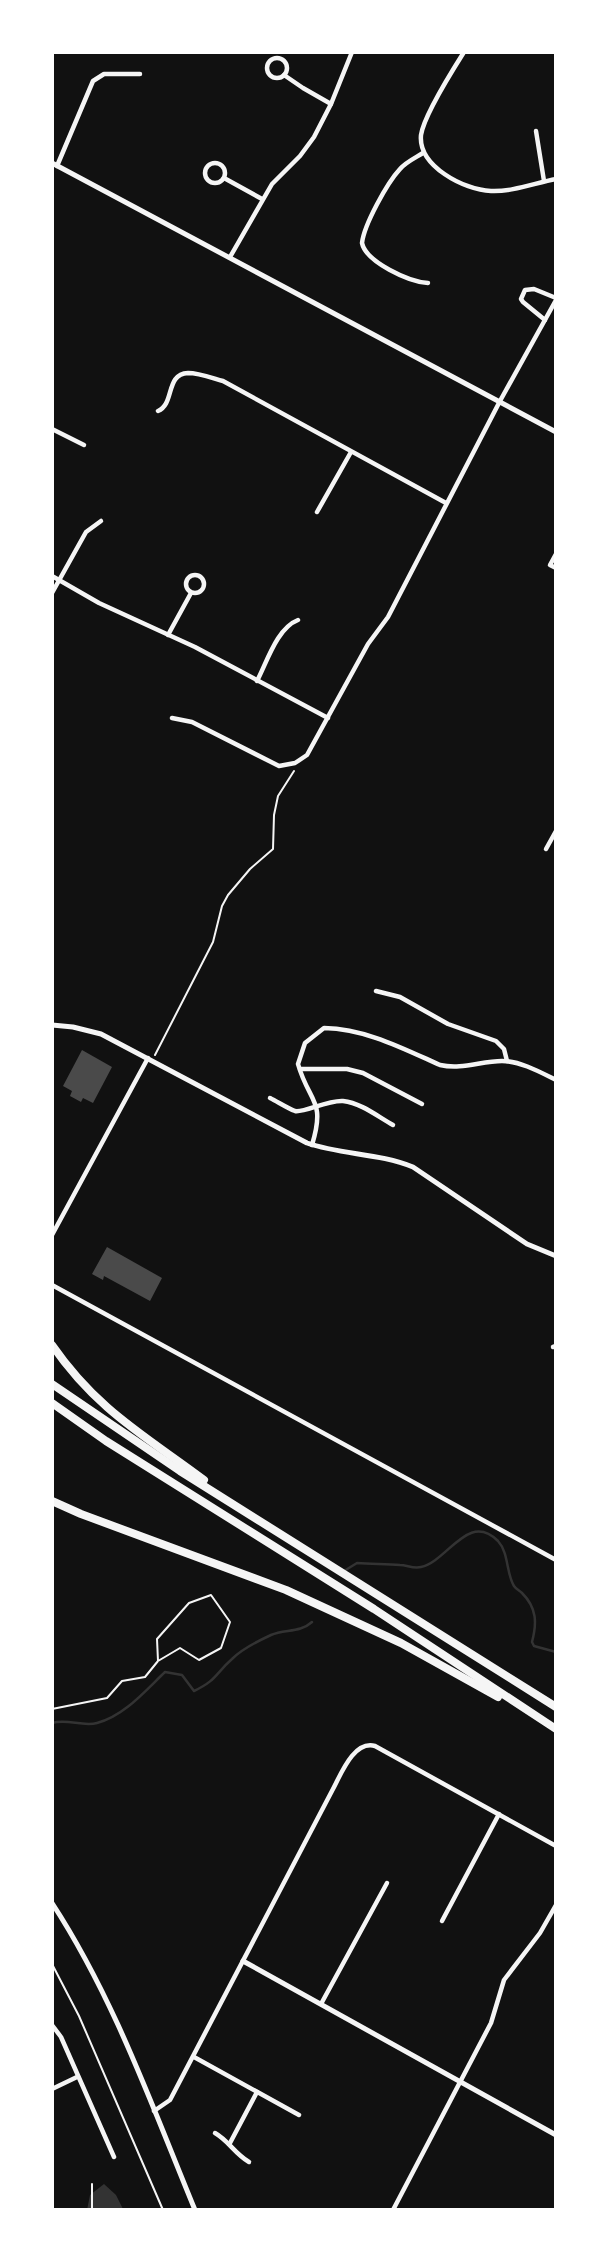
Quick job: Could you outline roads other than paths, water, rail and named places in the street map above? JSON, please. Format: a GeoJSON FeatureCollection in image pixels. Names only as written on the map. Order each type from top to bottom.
{"type":"FeatureCollection","features":[{"type":"Feature","properties":{"kind":"highway"},"geometry":{"type":"LineString","coordinates":[[52,1345],[76,1379],[104,1407],[240,1508]]}},
{"type":"Feature","properties":{"kind":"highway"},"geometry":{"type":"LineString","coordinates":[[52,1384],[134,1441],[555,1707]]}},
{"type":"Feature","properties":{"kind":"highway"},"geometry":{"type":"LineString","coordinates":[[52,1403],[106,1441],[374,1609],[555,1729]]}},
{"type":"Feature","properties":{"kind":"highway"},"geometry":{"type":"LineString","coordinates":[[52,1501],[286,1590],[359,1622],[532,1714]]}},
{"type":"Feature","properties":{"kind":"street"},"geometry":{"type":"LineString","coordinates":[[230,257],[272,184],[300,156],[314,137],[352,52]]}},
{"type":"Feature","properties":{"kind":"street"},"geometry":{"type":"LineString","coordinates":[[464,52],[424,124],[421,144],[423,153],[436,168],[482,190],[506,190],[555,179]]}},
{"type":"Feature","properties":{"kind":"street"},"geometry":{"type":"LineString","coordinates":[[279,58],[284,62],[284,75],[279,78],[270,76],[267,70],[269,62],[279,58]]}},
{"type":"Feature","properties":{"kind":"street"},"geometry":{"type":"LineString","coordinates":[[52,174],[93,81],[104,74],[140,74]]}},
{"type":"Feature","properties":{"kind":"street"},"geometry":{"type":"LineString","coordinates":[[284,75],[331,104]]}},
{"type":"Feature","properties":{"kind":"street"},"geometry":{"type":"LineString","coordinates":[[536,131],[544,181]]}},
{"type":"Feature","properties":{"kind":"street"},"geometry":{"type":"LineString","coordinates":[[423,153],[407,162],[394,176],[365,228],[362,243],[371,258],[411,281],[428,283]]}},
{"type":"Feature","properties":{"kind":"street"},"geometry":{"type":"LineString","coordinates":[[55,164],[555,432]]}},
{"type":"Feature","properties":{"kind":"street"},"geometry":{"type":"LineString","coordinates":[[211,164],[220,164],[224,169],[223,178],[212,182],[205,175],[206,168],[211,164]]}},
{"type":"Feature","properties":{"kind":"street"},"geometry":{"type":"LineString","coordinates":[[223,178],[262,199]]}},
{"type":"Feature","properties":{"kind":"street"},"geometry":{"type":"LineString","coordinates":[[172,718],[192,722],[273,764],[287,766],[307,755],[368,644],[388,617],[446,503],[545,320],[555,299],[534,289],[525,290],[522,294],[523,302],[545,320]]}},
{"type":"Feature","properties":{"kind":"street"},"geometry":{"type":"LineString","coordinates":[[158,411],[166,405],[174,381],[181,375],[192,373],[223,381],[446,503]]}},
{"type":"Feature","properties":{"kind":"street"},"geometry":{"type":"LineString","coordinates":[[52,429],[84,445]]}},
{"type":"Feature","properties":{"kind":"street"},"geometry":{"type":"LineString","coordinates":[[317,512],[351,452]]}},
{"type":"Feature","properties":{"kind":"street"},"geometry":{"type":"LineString","coordinates":[[52,593],[86,532],[101,521]]}},
{"type":"Feature","properties":{"kind":"street"},"geometry":{"type":"LineString","coordinates":[[553,566],[555,554]]}},
{"type":"Feature","properties":{"kind":"street"},"geometry":{"type":"LineString","coordinates":[[52,576],[99,603],[168,635],[328,718]]}},
{"type":"Feature","properties":{"kind":"street"},"geometry":{"type":"LineString","coordinates":[[199,576],[204,584],[202,590],[191,592],[187,588],[187,582],[190,577],[199,576]]}},
{"type":"Feature","properties":{"kind":"street"},"geometry":{"type":"LineString","coordinates":[[168,635],[191,592]]}},
{"type":"Feature","properties":{"kind":"street"},"geometry":{"type":"LineString","coordinates":[[257,681],[282,634],[291,622],[298,620]]}},
{"type":"Feature","properties":{"kind":"street"},"geometry":{"type":"LineString","coordinates":[[546,849],[555,831]]}},
{"type":"Feature","properties":{"kind":"street"},"geometry":{"type":"LineString","coordinates":[[376,991],[400,998],[448,1024],[496,1041],[504,1049],[507,1061]]}},
{"type":"Feature","properties":{"kind":"street"},"geometry":{"type":"LineString","coordinates":[[52,1025],[101,1034],[312,1145],[393,1160],[413,1167],[527,1244],[555,1256]]}},
{"type":"Feature","properties":{"kind":"street"},"geometry":{"type":"LineString","coordinates":[[312,1145],[319,1115],[300,1069],[301,1052],[305,1043],[324,1028],[379,1037],[451,1068],[507,1061],[555,1080]]}},
{"type":"Feature","properties":{"kind":"street"},"geometry":{"type":"LineString","coordinates":[[52,1235],[150,1059]]}},
{"type":"Feature","properties":{"kind":"street"},"geometry":{"type":"LineString","coordinates":[[300,1069],[347,1069],[363,1073],[422,1104]]}},
{"type":"Feature","properties":{"kind":"street"},"geometry":{"type":"LineString","coordinates":[[270,1098],[295,1111],[333,1101],[349,1102],[393,1125]]}},
{"type":"Feature","properties":{"kind":"street"},"geometry":{"type":"LineString","coordinates":[[52,1285],[555,1560]]}},
{"type":"Feature","properties":{"kind":"street"},"geometry":{"type":"LineString","coordinates":[[154,2111],[170,2100],[332,1789],[350,1758],[363,1746],[375,1746],[555,1846]]}},
{"type":"Feature","properties":{"kind":"street"},"geometry":{"type":"LineString","coordinates":[[442,1921],[499,1814]]}},
{"type":"Feature","properties":{"kind":"street"},"geometry":{"type":"LineString","coordinates":[[321,2004],[387,1883]]}},
{"type":"Feature","properties":{"kind":"street"},"geometry":{"type":"LineString","coordinates":[[52,1903],[96,1977],[195,2210]]}},
{"type":"Feature","properties":{"kind":"street"},"geometry":{"type":"LineString","coordinates":[[393,2210],[491,2023],[504,1980],[540,1933],[555,1905]]}},
{"type":"Feature","properties":{"kind":"street"},"geometry":{"type":"LineString","coordinates":[[243,1961],[555,2135]]}},
{"type":"Feature","properties":{"kind":"street"},"geometry":{"type":"LineString","coordinates":[[52,2025],[61,2037],[114,2157]]}},
{"type":"Feature","properties":{"kind":"street"},"geometry":{"type":"LineString","coordinates":[[194,2057],[299,2115]]}},
{"type":"Feature","properties":{"kind":"street"},"geometry":{"type":"LineString","coordinates":[[52,2089],[77,2077]]}},
{"type":"Feature","properties":{"kind":"street"},"geometry":{"type":"LineString","coordinates":[[230,2143],[257,2092]]}},
{"type":"Feature","properties":{"kind":"street"},"geometry":{"type":"LineString","coordinates":[[215,2133],[230,2143],[236,2154],[248,2162]]}},
{"type":"Feature","properties":{"kind":"waterway"},"geometry":{"type":"LineString","coordinates":[[344,1571],[357,1563],[421,1567],[431,1563],[468,1534],[487,1533],[502,1546],[514,1586],[531,1604],[535,1622],[532,1642],[534,1646],[556,1652]]}},
{"type":"Feature","properties":{"kind":"waterway"},"geometry":{"type":"LineString","coordinates":[[52,1723],[63,1721],[91,1724],[107,1720],[134,1702],[165,1672],[182,1675],[194,1691],[212,1680],[236,1655],[250,1646],[276,1633],[302,1628],[312,1622]]}}]}
